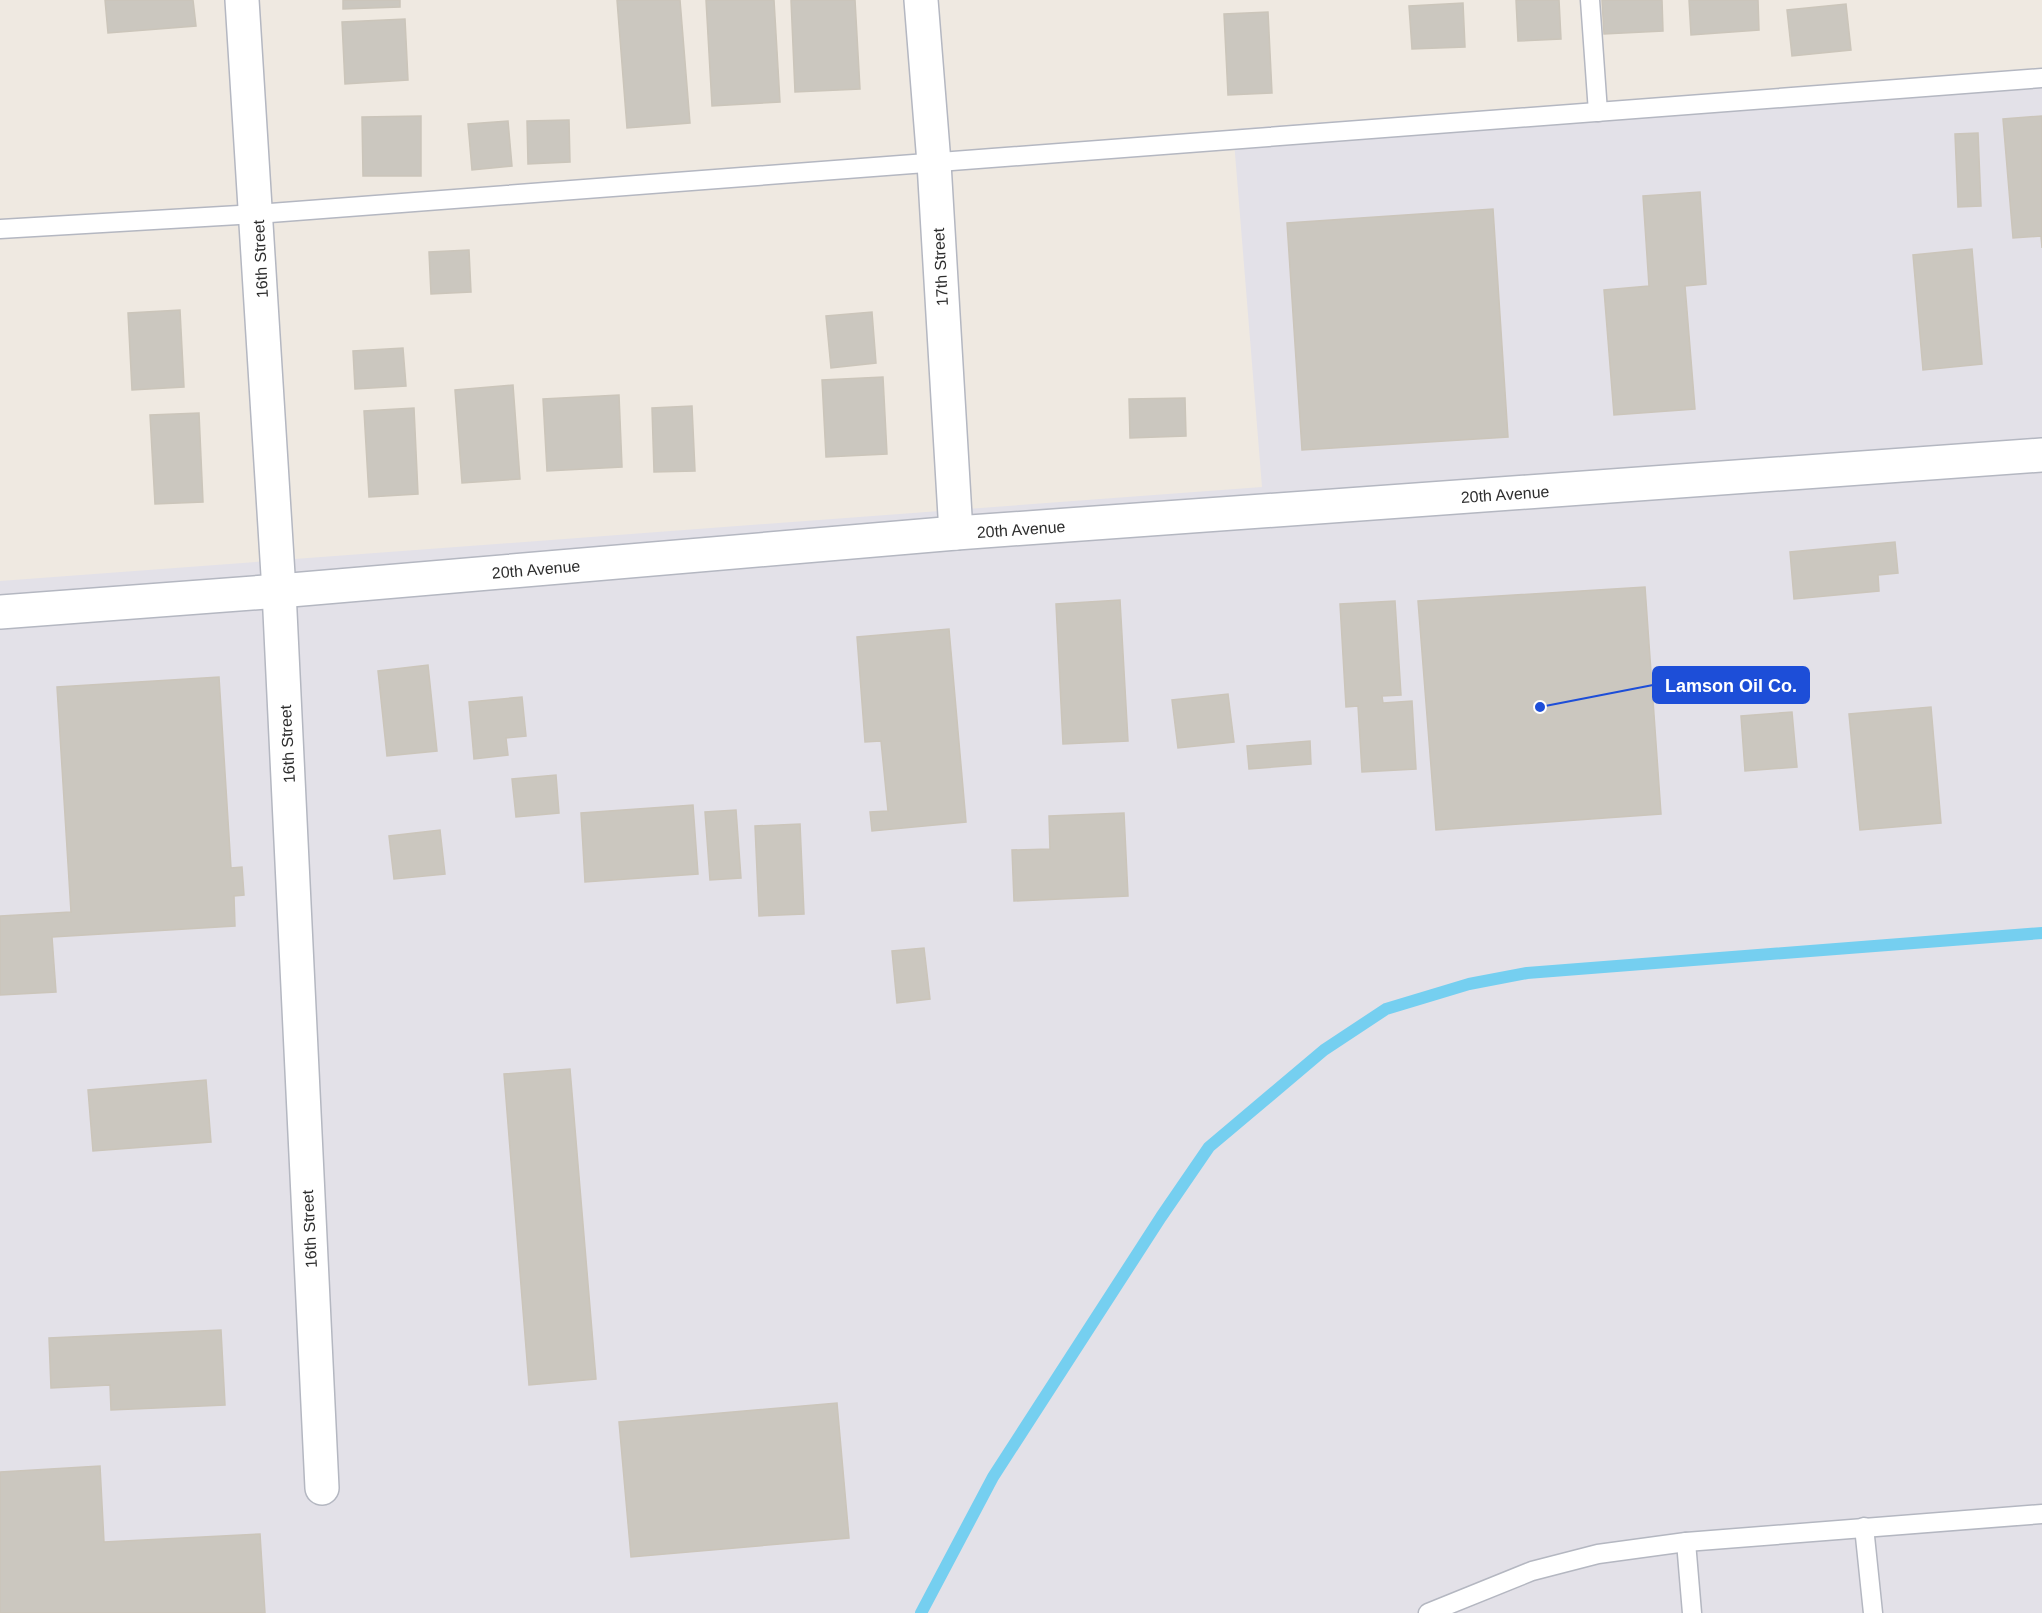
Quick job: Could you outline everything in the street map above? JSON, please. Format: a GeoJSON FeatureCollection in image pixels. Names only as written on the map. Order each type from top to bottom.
{"type":"FeatureCollection","features":[{"type":"Feature","properties":{"kind":"street","name":"16th Street"},"geometry":{"type":"LineString","coordinates":[[242,0],[279,591],[322,1488]]}},
{"type":"Feature","properties":{"kind":"street","name":"17th Street"},"geometry":{"type":"LineString","coordinates":[[921,0],[934,163],[956,533]]}},
{"type":"Feature","properties":{"kind":"street","name":"20th Avenue"},"geometry":{"type":"LineString","coordinates":[[0,612],[279,591],[956,533],[2042,455]]}},
{"type":"Feature","properties":{"kind":"lane"},"geometry":{"type":"LineString","coordinates":[[1590,0],[1598,112]]}},
{"type":"Feature","properties":{"kind":"lane"},"geometry":{"type":"LineString","coordinates":[[0,230],[257,214],[2042,78]]}},
{"type":"Feature","properties":{"kind":"lane"},"geometry":{"type":"LineString","coordinates":[[1428,1613],[1532,1571],[1598,1554],[1686,1542],[2042,1514]]}},
{"type":"Feature","properties":{"kind":"lane"},"geometry":{"type":"LineString","coordinates":[[1864,1527],[1873,1613]]}},
{"type":"Feature","properties":{"kind":"lane"},"geometry":{"type":"LineString","coordinates":[[1686,1542],[1692,1613]]}},
{"type":"Feature","properties":{"kind":"shaded area"},"geometry":{"type":"Polygon","coordinates":[[[2042,71],[2042,1613],[0,1613],[0,581],[1262,487],[1233,129],[2042,71]]]}},
{"type":"Feature","properties":{"kind":"building"},"geometry":{"type":"Polygon","coordinates":[[[105,0],[193,0],[196,26],[108,33],[105,0]]]}},
{"type":"Feature","properties":{"kind":"building"},"geometry":{"type":"Polygon","coordinates":[[[343,0],[400,0],[400,7],[343,9],[343,0]]]}},
{"type":"Feature","properties":{"kind":"building"},"geometry":{"type":"Polygon","coordinates":[[[617,0],[680,0],[690,123],[627,128],[617,0]]]}},
{"type":"Feature","properties":{"kind":"building"},"geometry":{"type":"Polygon","coordinates":[[[706,0],[774,0],[780,102],[712,106],[706,0]]]}},
{"type":"Feature","properties":{"kind":"building"},"geometry":{"type":"Polygon","coordinates":[[[791,0],[855,0],[860,89],[795,92],[791,0]]]}},
{"type":"Feature","properties":{"kind":"building"},"geometry":{"type":"Polygon","coordinates":[[[1516,0],[1559,0],[1561,39],[1518,41],[1516,0]]]}},
{"type":"Feature","properties":{"kind":"building"},"geometry":{"type":"Polygon","coordinates":[[[1602,0],[1662,0],[1663,31],[1604,34],[1602,0]]]}},
{"type":"Feature","properties":{"kind":"building"},"geometry":{"type":"Polygon","coordinates":[[[1689,0],[1758,0],[1759,30],[1691,35],[1689,0]]]}},
{"type":"Feature","properties":{"kind":"building"},"geometry":{"type":"Polygon","coordinates":[[[1463,3],[1465,47],[1412,49],[1409,6],[1463,3]]]}},
{"type":"Feature","properties":{"kind":"building"},"geometry":{"type":"Polygon","coordinates":[[[1846,4],[1851,50],[1792,56],[1787,10],[1846,4]]]}},
{"type":"Feature","properties":{"kind":"building"},"geometry":{"type":"Polygon","coordinates":[[[1268,12],[1272,93],[1228,95],[1224,14],[1268,12]]]}},
{"type":"Feature","properties":{"kind":"building"},"geometry":{"type":"Polygon","coordinates":[[[405,19],[408,80],[345,84],[342,22],[405,19]]]}},
{"type":"Feature","properties":{"kind":"building"},"geometry":{"type":"Polygon","coordinates":[[[421,116],[421,176],[363,176],[362,117],[421,116]]]}},
{"type":"Feature","properties":{"kind":"building"},"geometry":{"type":"Polygon","coordinates":[[[2042,116],[2042,248],[2041,236],[2013,238],[2003,119],[2042,116]]]}},
{"type":"Feature","properties":{"kind":"building"},"geometry":{"type":"Polygon","coordinates":[[[569,120],[570,162],[528,164],[527,121],[569,120]]]}},
{"type":"Feature","properties":{"kind":"building"},"geometry":{"type":"Polygon","coordinates":[[[508,121],[512,166],[472,170],[468,124],[508,121]]]}},
{"type":"Feature","properties":{"kind":"building"},"geometry":{"type":"Polygon","coordinates":[[[1978,133],[1981,206],[1958,207],[1955,134],[1978,133]]]}},
{"type":"Feature","properties":{"kind":"building"},"geometry":{"type":"Polygon","coordinates":[[[1700,192],[1706,284],[1685,286],[1695,409],[1614,415],[1604,290],[1649,286],[1643,196],[1700,192]]]}},
{"type":"Feature","properties":{"kind":"building"},"geometry":{"type":"Polygon","coordinates":[[[1493,209],[1508,437],[1302,450],[1287,223],[1493,209]]]}},
{"type":"Feature","properties":{"kind":"building"},"geometry":{"type":"Polygon","coordinates":[[[1972,249],[1982,364],[1923,370],[1913,255],[1972,249]]]}},
{"type":"Feature","properties":{"kind":"building"},"geometry":{"type":"Polygon","coordinates":[[[469,250],[471,292],[431,294],[429,252],[469,250]]]}},
{"type":"Feature","properties":{"kind":"building"},"geometry":{"type":"Polygon","coordinates":[[[180,310],[184,387],[132,390],[128,313],[180,310]]]}},
{"type":"Feature","properties":{"kind":"building"},"geometry":{"type":"Polygon","coordinates":[[[872,312],[876,363],[831,368],[826,316],[872,312]]]}},
{"type":"Feature","properties":{"kind":"building"},"geometry":{"type":"Polygon","coordinates":[[[403,348],[406,386],[355,389],[353,351],[403,348]]]}},
{"type":"Feature","properties":{"kind":"building"},"geometry":{"type":"Polygon","coordinates":[[[883,377],[887,454],[826,457],[822,380],[883,377]]]}},
{"type":"Feature","properties":{"kind":"building"},"geometry":{"type":"Polygon","coordinates":[[[513,385],[520,479],[462,483],[455,390],[513,385]]]}},
{"type":"Feature","properties":{"kind":"building"},"geometry":{"type":"Polygon","coordinates":[[[619,395],[622,467],[547,471],[543,399],[619,395]]]}},
{"type":"Feature","properties":{"kind":"building"},"geometry":{"type":"Polygon","coordinates":[[[1185,398],[1186,436],[1130,438],[1129,399],[1185,398]]]}},
{"type":"Feature","properties":{"kind":"building"},"geometry":{"type":"Polygon","coordinates":[[[692,406],[695,471],[654,472],[652,408],[692,406]]]}},
{"type":"Feature","properties":{"kind":"building"},"geometry":{"type":"Polygon","coordinates":[[[414,408],[418,494],[369,497],[364,411],[414,408]]]}},
{"type":"Feature","properties":{"kind":"building"},"geometry":{"type":"Polygon","coordinates":[[[199,413],[203,502],[155,504],[150,415],[199,413]]]}},
{"type":"Feature","properties":{"kind":"building"},"geometry":{"type":"Polygon","coordinates":[[[1895,542],[1898,573],[1878,575],[1879,591],[1794,599],[1790,552],[1895,542]]]}},
{"type":"Feature","properties":{"kind":"building"},"geometry":{"type":"Polygon","coordinates":[[[1645,587],[1661,814],[1436,830],[1418,601],[1645,587]]]}},
{"type":"Feature","properties":{"kind":"building"},"geometry":{"type":"Polygon","coordinates":[[[1120,600],[1128,741],[1063,744],[1056,604],[1120,600]]]}},
{"type":"Feature","properties":{"kind":"building"},"geometry":{"type":"Polygon","coordinates":[[[1395,601],[1401,695],[1382,696],[1383,703],[1412,701],[1416,769],[1362,772],[1358,706],[1346,707],[1340,604],[1395,601]]]}},
{"type":"Feature","properties":{"kind":"building"},"geometry":{"type":"Polygon","coordinates":[[[949,629],[966,822],[872,831],[870,812],[888,811],[881,741],[865,742],[857,637],[949,629]]]}},
{"type":"Feature","properties":{"kind":"building"},"geometry":{"type":"Polygon","coordinates":[[[428,665],[437,751],[387,756],[378,671],[428,665]]]}},
{"type":"Feature","properties":{"kind":"building"},"geometry":{"type":"Polygon","coordinates":[[[219,677],[231,868],[242,867],[244,895],[234,896],[235,926],[52,937],[56,992],[0,995],[0,916],[71,912],[57,687],[219,677]]]}},
{"type":"Feature","properties":{"kind":"building"},"geometry":{"type":"Polygon","coordinates":[[[1228,694],[1234,742],[1178,748],[1172,700],[1228,694]]]}},
{"type":"Feature","properties":{"kind":"building"},"geometry":{"type":"Polygon","coordinates":[[[522,697],[526,736],[506,738],[508,755],[474,759],[469,702],[522,697]]]}},
{"type":"Feature","properties":{"kind":"building"},"geometry":{"type":"Polygon","coordinates":[[[1931,707],[1941,823],[1860,830],[1849,714],[1931,707]]]}},
{"type":"Feature","properties":{"kind":"building"},"geometry":{"type":"Polygon","coordinates":[[[1792,712],[1797,767],[1745,771],[1741,716],[1792,712]]]}},
{"type":"Feature","properties":{"kind":"building"},"geometry":{"type":"Polygon","coordinates":[[[1310,741],[1311,764],[1249,769],[1247,746],[1310,741]]]}},
{"type":"Feature","properties":{"kind":"building"},"geometry":{"type":"Polygon","coordinates":[[[556,775],[559,813],[516,817],[512,779],[556,775]]]}},
{"type":"Feature","properties":{"kind":"building"},"geometry":{"type":"Polygon","coordinates":[[[693,805],[698,874],[585,882],[581,813],[693,805]]]}},
{"type":"Feature","properties":{"kind":"building"},"geometry":{"type":"Polygon","coordinates":[[[736,810],[741,878],[710,880],[705,812],[736,810]]]}},
{"type":"Feature","properties":{"kind":"building"},"geometry":{"type":"Polygon","coordinates":[[[1124,813],[1128,896],[1014,901],[1012,850],[1050,849],[1049,816],[1124,813]]]}},
{"type":"Feature","properties":{"kind":"building"},"geometry":{"type":"Polygon","coordinates":[[[800,824],[804,914],[759,916],[755,826],[800,824]]]}},
{"type":"Feature","properties":{"kind":"building"},"geometry":{"type":"Polygon","coordinates":[[[440,830],[445,874],[394,879],[389,836],[440,830]]]}},
{"type":"Feature","properties":{"kind":"building"},"geometry":{"type":"Polygon","coordinates":[[[924,948],[930,999],[897,1003],[892,951],[924,948]]]}},
{"type":"Feature","properties":{"kind":"building"},"geometry":{"type":"Polygon","coordinates":[[[570,1069],[596,1379],[529,1385],[504,1074],[570,1069]]]}},
{"type":"Feature","properties":{"kind":"building"},"geometry":{"type":"Polygon","coordinates":[[[206,1080],[211,1142],[93,1151],[88,1090],[206,1080]]]}},
{"type":"Feature","properties":{"kind":"building"},"geometry":{"type":"Polygon","coordinates":[[[221,1330],[225,1405],[111,1410],[110,1385],[51,1388],[49,1338],[221,1330]]]}},
{"type":"Feature","properties":{"kind":"building"},"geometry":{"type":"Polygon","coordinates":[[[837,1403],[849,1538],[631,1557],[619,1422],[837,1403]]]}},
{"type":"Feature","properties":{"kind":"building"},"geometry":{"type":"Polygon","coordinates":[[[100,1466],[104,1542],[260,1534],[265,1613],[0,1613],[0,1472],[100,1466]]]}},
{"type":"Feature","properties":{"kind":"waterway"},"geometry":{"type":"LineString","coordinates":[[921,1613],[993,1477],[1161,1217],[1209,1147],[1324,1050],[1386,1009],[1469,984],[1527,973],[2042,933]]}},
{"type":"Feature","properties":{"kind":"place","name":"Lamson Oil Co."},"geometry":{"type":"Point","coordinates":[1540,707]}}]}
